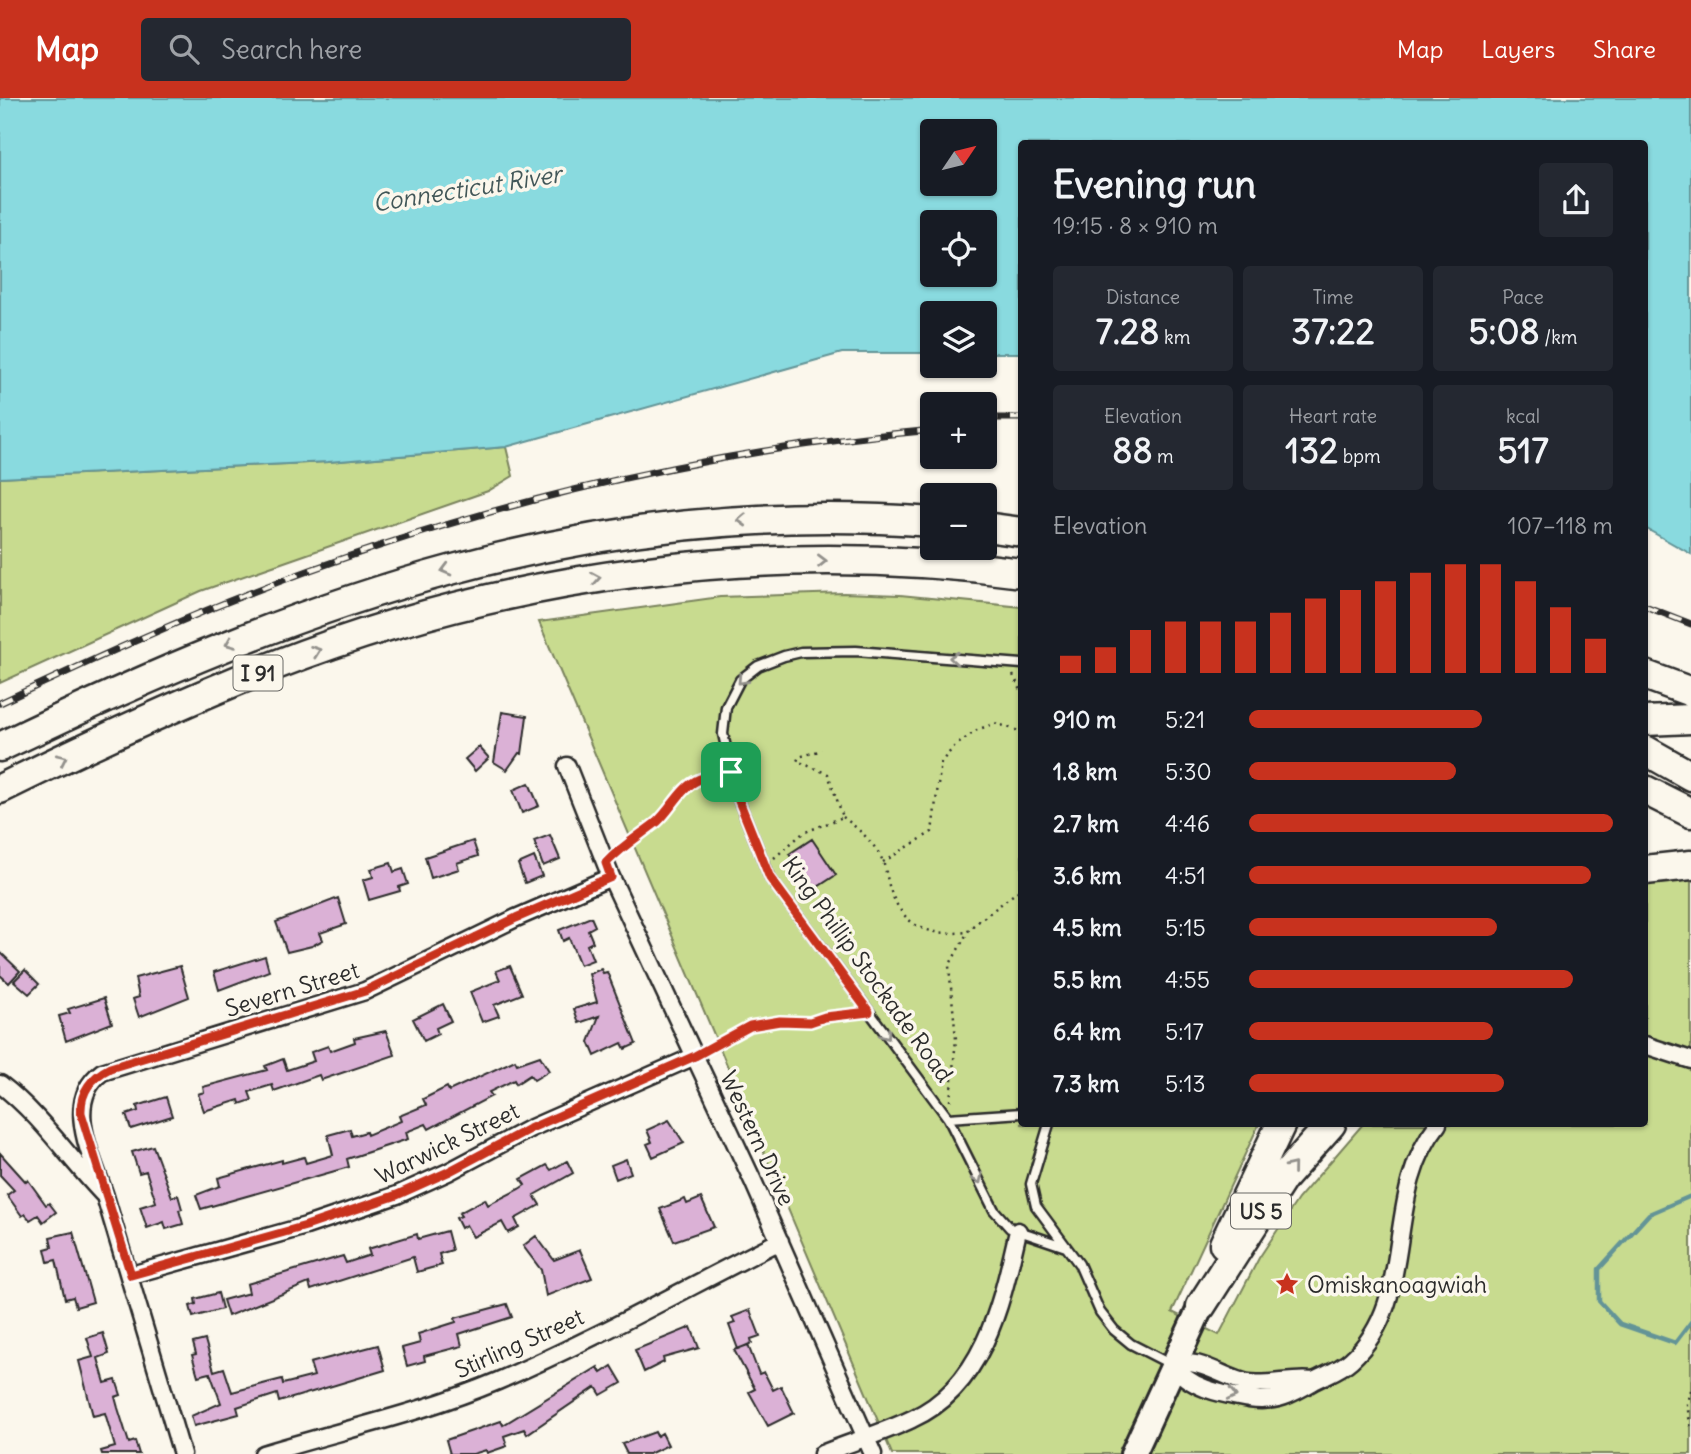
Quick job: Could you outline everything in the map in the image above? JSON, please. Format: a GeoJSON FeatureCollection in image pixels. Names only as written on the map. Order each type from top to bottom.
{"type":"FeatureCollection","features":[{"type":"Feature","properties":{"kind":"highway"},"geometry":{"type":"LineString","coordinates":[[997,513],[1018,514]]}},
{"type":"Feature","properties":{"kind":"highway"},"geometry":{"type":"LineString","coordinates":[[902,520],[920,517]]}},
{"type":"Feature","properties":{"kind":"highway","name":"I 91"},"geometry":{"type":"LineString","coordinates":[[0,747],[172,668],[278,624],[365,594],[500,556],[612,533],[727,520],[920,521]]}},
{"type":"Feature","properties":{"kind":"highway"},"geometry":{"type":"LineString","coordinates":[[997,529],[1018,531]]}},
{"type":"Feature","properties":{"kind":"highway","name":"I 91"},"geometry":{"type":"LineString","coordinates":[[0,789],[158,715],[274,666],[387,628],[555,585],[662,568],[781,561],[896,562],[1018,573]]}},
{"type":"Feature","properties":{"kind":"highway"},"geometry":{"type":"LineString","coordinates":[[1648,676],[1691,692]]}},
{"type":"Feature","properties":{"kind":"highway"},"geometry":{"type":"LineString","coordinates":[[1648,721],[1691,719]]}},
{"type":"Feature","properties":{"kind":"highway"},"geometry":{"type":"LineString","coordinates":[[1648,752],[1691,776]]}},
{"type":"Feature","properties":{"kind":"highway"},"geometry":{"type":"LineString","coordinates":[[1648,792],[1691,813]]}},
{"type":"Feature","properties":{"kind":"highway"},"geometry":{"type":"LineString","coordinates":[[1648,870],[1691,865]]}},
{"type":"Feature","properties":{"kind":"highway","name":"US 5"},"geometry":{"type":"LineString","coordinates":[[1201,1306],[1227,1235],[1280,1127]]}},
{"type":"Feature","properties":{"kind":"highway","name":"US 5"},"geometry":{"type":"LineString","coordinates":[[1201,1306],[1283,1178],[1328,1127]]}},
{"type":"Feature","properties":{"kind":"main road","name":"US 5"},"geometry":{"type":"LineString","coordinates":[[1133,1454],[1201,1306]]}},
{"type":"Feature","properties":{"kind":"street","name":"Western Drive"},"geometry":{"type":"LineString","coordinates":[[567,766],[608,870],[780,1241],[873,1454]]}},
{"type":"Feature","properties":{"kind":"street","name":"Severn Street"},"geometry":{"type":"LineString","coordinates":[[182,1454],[80,1106],[89,1084],[102,1072],[365,991],[608,870]]}},
{"type":"Feature","properties":{"kind":"street"},"geometry":{"type":"LineString","coordinates":[[1648,1046],[1691,1060]]}},
{"type":"Feature","properties":{"kind":"street","name":"Warwick Street"},"geometry":{"type":"LineString","coordinates":[[131,1275],[306,1226],[397,1195],[448,1172],[529,1129],[695,1056]]}},
{"type":"Feature","properties":{"kind":"street"},"geometry":{"type":"LineString","coordinates":[[0,1084],[40,1120],[105,1196]]}},
{"type":"Feature","properties":{"kind":"street"},"geometry":{"type":"LineString","coordinates":[[1173,1366],[1182,1377],[1197,1385],[1254,1399],[1298,1393],[1314,1381],[1334,1372],[1353,1357],[1383,1315],[1393,1286],[1399,1226],[1414,1166],[1436,1127]]}},
{"type":"Feature","properties":{"kind":"street"},"geometry":{"type":"LineString","coordinates":[[822,1454],[914,1419],[933,1406],[970,1367],[998,1312],[1018,1230]]}},
{"type":"Feature","properties":{"kind":"street","name":"Stirling Street"},"geometry":{"type":"LineString","coordinates":[[263,1454],[382,1421],[497,1381],[627,1320],[780,1241]]}},
{"type":"Feature","properties":{"kind":"lane","name":"King Phillip Stockade Road"},"geometry":{"type":"LineString","coordinates":[[1018,663],[856,651],[801,652],[768,661],[740,680],[726,707],[723,734],[737,796],[770,878],[948,1118],[994,1210],[1010,1228],[1066,1247]]}},
{"type":"Feature","properties":{"kind":"lane","name":"King Phillip Stockade Road"},"geometry":{"type":"LineString","coordinates":[[948,1118],[1018,1114]]}},
{"type":"Feature","properties":{"kind":"lane"},"geometry":{"type":"LineString","coordinates":[[1048,1127],[1031,1184],[1036,1206],[1079,1264],[1100,1312],[1114,1330],[1140,1350],[1173,1366]]}},
{"type":"Feature","properties":{"kind":"path"},"geometry":{"type":"LineString","coordinates":[[1007,662],[1018,684]]}},
{"type":"Feature","properties":{"kind":"path"},"geometry":{"type":"LineString","coordinates":[[883,862],[932,832],[941,762],[954,747],[977,730],[995,723],[1018,731]]}},
{"type":"Feature","properties":{"kind":"path"},"geometry":{"type":"LineString","coordinates":[[822,750],[799,757],[797,761],[828,774],[843,817],[859,829],[883,862],[900,908],[918,929],[940,935],[968,932]]}},
{"type":"Feature","properties":{"kind":"path"},"geometry":{"type":"LineString","coordinates":[[608,870],[624,843],[657,821],[690,785],[701,778],[713,778],[731,772]]}},
{"type":"Feature","properties":{"kind":"path"},"geometry":{"type":"LineString","coordinates":[[764,863],[777,856],[803,833],[843,817]]}},
{"type":"Feature","properties":{"kind":"path"},"geometry":{"type":"LineString","coordinates":[[948,1118],[956,1039],[949,966],[968,932],[1018,891]]}},
{"type":"Feature","properties":{"kind":"path"},"geometry":{"type":"LineString","coordinates":[[695,1056],[750,1026],[780,1021],[810,1022],[825,1017],[869,1012]]}},
{"type":"Feature","properties":{"kind":"path"},"geometry":{"type":"LineString","coordinates":[[1691,1390],[1687,1404],[1691,1430]]}},
{"type":"Feature","properties":{"kind":"green space"},"geometry":{"type":"Polygon","coordinates":[[[506,447],[513,476],[488,491],[201,591],[0,683],[0,478],[328,462],[506,447]]]}},
{"type":"Feature","properties":{"kind":"green space"},"geometry":{"type":"Polygon","coordinates":[[[844,593],[900,595],[1018,607],[1018,1127],[1258,1127],[1172,1312],[1219,1335],[1259,1258],[1298,1199],[1360,1127],[1648,1127],[1648,883],[1691,877],[1691,1454],[892,1454],[539,622],[720,597],[844,593]]]}},
{"type":"Feature","properties":{"kind":"water","name":"Connecticut River"},"geometry":{"type":"Polygon","coordinates":[[[0,98],[1691,98],[1691,554],[1648,530],[1648,140],[1018,140],[1018,353],[997,353],[997,301],[920,301],[920,353],[842,353],[506,447],[328,462],[0,478],[0,98]]]}},
{"type":"Feature","properties":{"kind":"building"},"geometry":{"type":"Polygon","coordinates":[[[502,712],[527,716],[522,754],[519,753],[507,770],[494,762],[502,712]]]}},
{"type":"Feature","properties":{"kind":"building"},"geometry":{"type":"Polygon","coordinates":[[[479,747],[489,758],[475,771],[465,759],[479,747]]]}},
{"type":"Feature","properties":{"kind":"building"},"geometry":{"type":"Polygon","coordinates":[[[529,783],[539,806],[522,813],[513,790],[529,783]]]}},
{"type":"Feature","properties":{"kind":"building"},"geometry":{"type":"Polygon","coordinates":[[[550,835],[560,859],[543,866],[534,841],[550,835]]]}},
{"type":"Feature","properties":{"kind":"building"},"geometry":{"type":"Polygon","coordinates":[[[812,839],[836,875],[813,890],[789,854],[812,839]]]}},
{"type":"Feature","properties":{"kind":"building"},"geometry":{"type":"Polygon","coordinates":[[[473,841],[478,856],[457,863],[459,869],[431,878],[425,857],[473,841]]]}},
{"type":"Feature","properties":{"kind":"building"},"geometry":{"type":"Polygon","coordinates":[[[534,857],[542,876],[525,883],[518,864],[534,857]]]}},
{"type":"Feature","properties":{"kind":"building"},"geometry":{"type":"Polygon","coordinates":[[[391,863],[394,872],[403,869],[408,884],[399,887],[400,891],[369,900],[363,880],[373,877],[371,869],[391,863]]]}},
{"type":"Feature","properties":{"kind":"building"},"geometry":{"type":"Polygon","coordinates":[[[338,898],[346,924],[320,933],[323,940],[312,946],[287,952],[276,922],[338,898]]]}},
{"type":"Feature","properties":{"kind":"building"},"geometry":{"type":"Polygon","coordinates":[[[591,917],[595,926],[588,930],[593,942],[587,945],[593,960],[580,965],[569,938],[563,941],[559,930],[591,917]]]}},
{"type":"Feature","properties":{"kind":"building"},"geometry":{"type":"Polygon","coordinates":[[[0,952],[20,971],[9,983],[0,975],[0,952]]]}},
{"type":"Feature","properties":{"kind":"building"},"geometry":{"type":"Polygon","coordinates":[[[265,956],[269,971],[219,990],[214,972],[265,956]]]}},
{"type":"Feature","properties":{"kind":"building"},"geometry":{"type":"Polygon","coordinates":[[[180,966],[189,997],[139,1017],[133,999],[139,997],[135,978],[180,966]]]}},
{"type":"Feature","properties":{"kind":"building"},"geometry":{"type":"Polygon","coordinates":[[[510,966],[522,994],[494,1005],[499,1016],[482,1022],[470,992],[500,980],[496,971],[510,966]]]}},
{"type":"Feature","properties":{"kind":"building"},"geometry":{"type":"Polygon","coordinates":[[[601,969],[603,973],[607,972],[636,1044],[625,1049],[622,1043],[595,1056],[589,1042],[599,1016],[579,1023],[574,1009],[597,1002],[589,974],[601,969]]]}},
{"type":"Feature","properties":{"kind":"building"},"geometry":{"type":"Polygon","coordinates":[[[25,970],[39,984],[29,994],[14,981],[25,970]]]}},
{"type":"Feature","properties":{"kind":"building"},"geometry":{"type":"Polygon","coordinates":[[[104,998],[112,1023],[66,1041],[59,1016],[70,1013],[68,1009],[104,998]]]}},
{"type":"Feature","properties":{"kind":"building"},"geometry":{"type":"Polygon","coordinates":[[[443,1004],[451,1021],[436,1028],[438,1034],[424,1041],[413,1019],[443,1004]]]}},
{"type":"Feature","properties":{"kind":"building"},"geometry":{"type":"Polygon","coordinates":[[[386,1031],[395,1055],[321,1080],[319,1075],[274,1091],[272,1085],[249,1092],[252,1100],[240,1104],[239,1100],[204,1111],[198,1094],[204,1092],[203,1087],[267,1070],[265,1066],[283,1059],[287,1070],[314,1061],[311,1052],[328,1046],[330,1051],[355,1042],[354,1038],[386,1031]]]}},
{"type":"Feature","properties":{"kind":"building"},"geometry":{"type":"Polygon","coordinates":[[[540,1056],[549,1071],[534,1080],[530,1075],[516,1084],[514,1080],[489,1092],[492,1096],[429,1129],[426,1124],[406,1132],[408,1139],[347,1159],[349,1167],[201,1209],[196,1195],[220,1186],[218,1178],[282,1160],[282,1163],[304,1157],[306,1163],[333,1155],[328,1135],[350,1129],[352,1136],[366,1132],[367,1135],[401,1121],[399,1116],[426,1105],[423,1099],[447,1087],[449,1091],[515,1060],[517,1064],[540,1056]]]}},
{"type":"Feature","properties":{"kind":"building"},"geometry":{"type":"Polygon","coordinates":[[[166,1097],[172,1116],[131,1129],[126,1115],[138,1111],[137,1106],[166,1097]]]}},
{"type":"Feature","properties":{"kind":"building"},"geometry":{"type":"Polygon","coordinates":[[[669,1120],[684,1143],[653,1157],[647,1144],[652,1142],[647,1130],[669,1120]]]}},
{"type":"Feature","properties":{"kind":"building"},"geometry":{"type":"Polygon","coordinates":[[[153,1146],[172,1197],[178,1195],[182,1209],[179,1210],[183,1224],[166,1229],[164,1222],[147,1228],[140,1207],[156,1202],[146,1171],[139,1173],[132,1152],[153,1146]]]}},
{"type":"Feature","properties":{"kind":"building"},"geometry":{"type":"Polygon","coordinates":[[[0,1153],[26,1182],[28,1180],[46,1205],[49,1203],[56,1212],[43,1222],[38,1215],[30,1220],[25,1214],[22,1216],[7,1195],[14,1190],[0,1175],[0,1153]]]}},
{"type":"Feature","properties":{"kind":"building"},"geometry":{"type":"Polygon","coordinates":[[[626,1159],[631,1173],[616,1179],[611,1165],[626,1159]]]}},
{"type":"Feature","properties":{"kind":"building"},"geometry":{"type":"Polygon","coordinates":[[[567,1161],[573,1173],[534,1195],[540,1205],[515,1219],[519,1227],[508,1233],[502,1222],[473,1237],[466,1225],[461,1228],[456,1218],[461,1216],[459,1213],[485,1199],[488,1205],[525,1185],[521,1179],[547,1165],[551,1170],[567,1161]]]}},
{"type":"Feature","properties":{"kind":"building"},"geometry":{"type":"Polygon","coordinates":[[[701,1198],[714,1227],[674,1241],[660,1209],[685,1199],[687,1204],[701,1198]]]}},
{"type":"Feature","properties":{"kind":"building"},"geometry":{"type":"Polygon","coordinates":[[[447,1231],[452,1250],[439,1254],[442,1265],[417,1272],[413,1257],[311,1290],[309,1283],[228,1316],[223,1300],[249,1293],[247,1284],[343,1256],[346,1263],[370,1255],[368,1249],[417,1234],[418,1239],[447,1231]]]}},
{"type":"Feature","properties":{"kind":"building"},"geometry":{"type":"Polygon","coordinates":[[[73,1232],[93,1302],[76,1307],[73,1297],[65,1299],[56,1260],[48,1262],[45,1249],[52,1247],[50,1237],[73,1232]]]}},
{"type":"Feature","properties":{"kind":"building"},"geometry":{"type":"Polygon","coordinates":[[[536,1236],[554,1260],[580,1250],[592,1278],[546,1296],[541,1270],[523,1246],[536,1236]]]}},
{"type":"Feature","properties":{"kind":"building"},"geometry":{"type":"Polygon","coordinates":[[[218,1293],[222,1309],[193,1317],[190,1306],[196,1304],[195,1299],[218,1293]]]}},
{"type":"Feature","properties":{"kind":"building"},"geometry":{"type":"Polygon","coordinates":[[[507,1304],[512,1317],[459,1334],[462,1346],[424,1356],[425,1361],[407,1366],[402,1348],[420,1343],[418,1334],[456,1322],[455,1318],[507,1304]]]}},
{"type":"Feature","properties":{"kind":"building"},"geometry":{"type":"Polygon","coordinates":[[[750,1310],[760,1336],[738,1349],[729,1325],[735,1323],[732,1317],[750,1310]]]}},
{"type":"Feature","properties":{"kind":"building"},"geometry":{"type":"Polygon","coordinates":[[[691,1327],[699,1348],[663,1358],[664,1362],[644,1372],[635,1350],[691,1327]]]}},
{"type":"Feature","properties":{"kind":"building"},"geometry":{"type":"Polygon","coordinates":[[[103,1333],[109,1354],[98,1358],[105,1383],[116,1380],[121,1395],[115,1397],[118,1408],[129,1443],[135,1441],[139,1454],[102,1454],[101,1451],[115,1447],[105,1413],[93,1416],[79,1361],[93,1357],[87,1338],[103,1333]]]}},
{"type":"Feature","properties":{"kind":"building"},"geometry":{"type":"Polygon","coordinates":[[[205,1340],[214,1371],[224,1368],[232,1392],[282,1379],[283,1384],[314,1376],[310,1363],[378,1345],[385,1370],[279,1402],[277,1394],[237,1407],[239,1414],[194,1426],[191,1416],[221,1403],[210,1373],[198,1376],[192,1355],[196,1354],[193,1343],[205,1340]]]}},
{"type":"Feature","properties":{"kind":"building"},"geometry":{"type":"Polygon","coordinates":[[[748,1345],[759,1374],[764,1372],[773,1390],[781,1386],[794,1413],[768,1426],[749,1392],[755,1389],[734,1350],[748,1345]]]}},
{"type":"Feature","properties":{"kind":"building"},"geometry":{"type":"Polygon","coordinates":[[[612,1366],[622,1383],[601,1395],[596,1387],[527,1434],[524,1429],[504,1436],[507,1446],[487,1453],[486,1450],[473,1454],[450,1454],[446,1440],[501,1421],[503,1425],[598,1367],[601,1373],[612,1366]]]}},
{"type":"Feature","properties":{"kind":"building"},"geometry":{"type":"Polygon","coordinates":[[[655,1432],[657,1436],[662,1433],[668,1445],[649,1454],[627,1454],[622,1444],[655,1432]]]}},
{"type":"Feature","properties":{"kind":"waterway"},"geometry":{"type":"LineString","coordinates":[[1691,1196],[1649,1214],[1599,1269],[1599,1301],[1620,1324],[1675,1343],[1691,1322]]}},
{"type":"Feature","properties":{"kind":"railway"},"geometry":{"type":"LineString","coordinates":[[997,418],[1018,418]]}},
{"type":"Feature","properties":{"kind":"railway"},"geometry":{"type":"LineString","coordinates":[[0,703],[227,602],[398,540],[485,514],[573,490],[752,453],[920,431]]}},
{"type":"Feature","properties":{"kind":"railway"},"geometry":{"type":"LineString","coordinates":[[1648,607],[1691,624]]}},
{"type":"Feature","properties":{"kind":"place","name":"Omiskanoagwiah"},"geometry":{"type":"Point","coordinates":[1287,1284]}},
{"type":"Feature","properties":{"kind":"route"},"geometry":{"type":"LineString","coordinates":[[731,772],[737,796],[770,878],[869,1012],[825,1017],[810,1022],[780,1021],[750,1026],[695,1056],[507,1139],[448,1172],[397,1195],[306,1226],[131,1275],[92,1156],[81,1113],[80,1106],[85,1090],[98,1075],[110,1068],[365,991],[516,918],[611,877],[606,863],[624,843],[657,821],[690,785],[701,778],[713,778],[731,772]]}}]}
